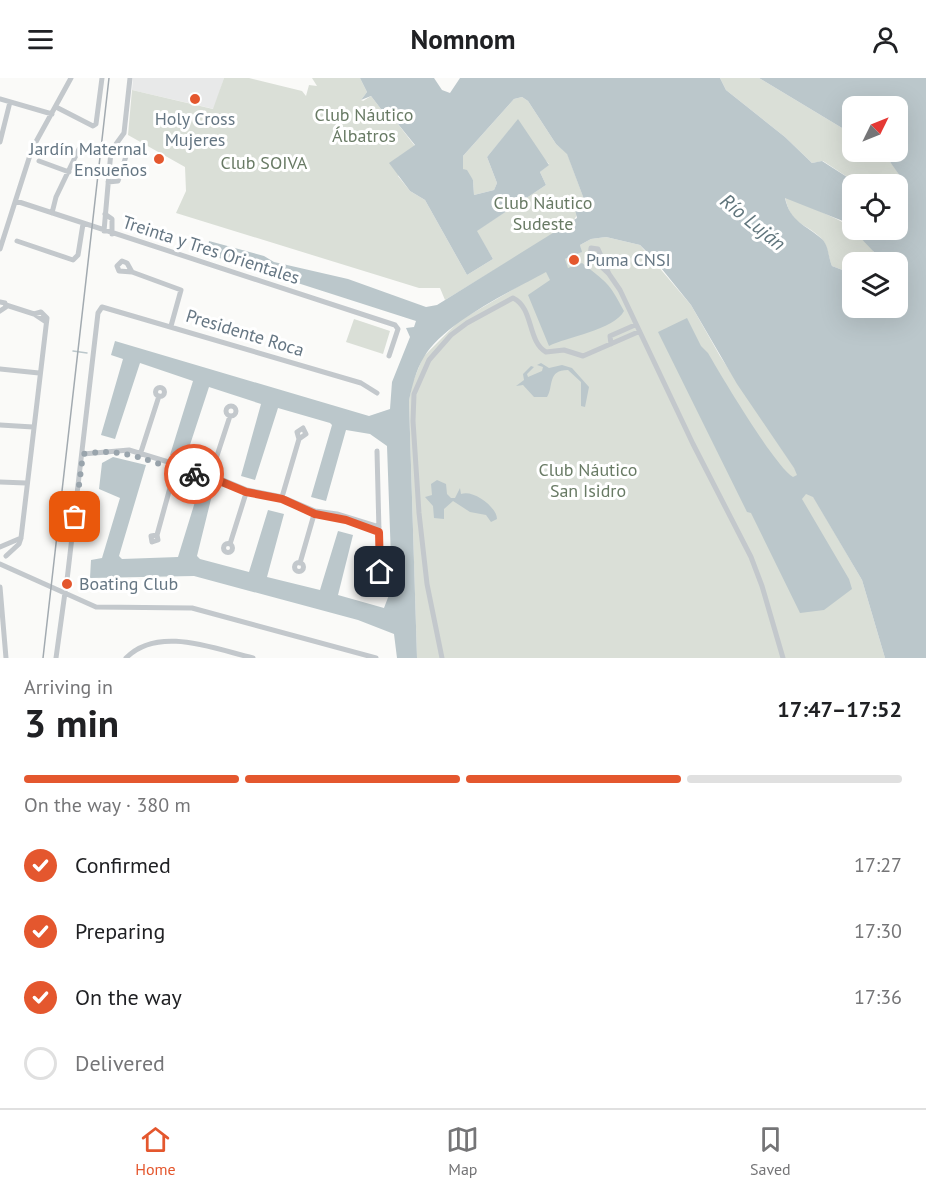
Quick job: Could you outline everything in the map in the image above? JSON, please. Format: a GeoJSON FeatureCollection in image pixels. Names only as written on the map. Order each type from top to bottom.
{"type":"FeatureCollection","features":[{"type":"Feature","properties":{"kind":"street"},"geometry":{"type":"LineString","coordinates":[[0,249],[32,149],[71,78]]}},
{"type":"Feature","properties":{"kind":"street"},"geometry":{"type":"LineString","coordinates":[[56,107],[93,126],[96,124],[102,78]]}},
{"type":"Feature","properties":{"kind":"street"},"geometry":{"type":"LineString","coordinates":[[104,231],[111,152],[122,138],[125,127],[130,78]]}},
{"type":"Feature","properties":{"kind":"street"},"geometry":{"type":"LineString","coordinates":[[0,99],[52,114]]}},
{"type":"Feature","properties":{"kind":"street"},"geometry":{"type":"LineString","coordinates":[[0,142],[10,102]]}},
{"type":"Feature","properties":{"kind":"street"},"geometry":{"type":"LineString","coordinates":[[108,182],[118,181],[129,147]]}},
{"type":"Feature","properties":{"kind":"street"},"geometry":{"type":"LineString","coordinates":[[52,213],[79,149]]}},
{"type":"Feature","properties":{"kind":"street"},"geometry":{"type":"LineString","coordinates":[[39,161],[69,172]]}},
{"type":"Feature","properties":{"kind":"street","name":"Treinta y Tres Orientales"},"geometry":{"type":"LineString","coordinates":[[16,201],[397,327],[389,356]]}},
{"type":"Feature","properties":{"kind":"street"},"geometry":{"type":"LineString","coordinates":[[54,205],[58,215]]}},
{"type":"Feature","properties":{"kind":"street"},"geometry":{"type":"LineString","coordinates":[[105,214],[112,219],[112,234]]}},
{"type":"Feature","properties":{"kind":"street"},"geometry":{"type":"LineString","coordinates":[[17,241],[74,260],[78,255],[82,224]]}},
{"type":"Feature","properties":{"kind":"street"},"geometry":{"type":"LineString","coordinates":[[609,274],[590,256],[591,248],[598,249],[609,274],[620,290],[638,332],[751,557],[783,658]]}},
{"type":"Feature","properties":{"kind":"street"},"geometry":{"type":"LineString","coordinates":[[132,272],[181,290],[171,326]]}},
{"type":"Feature","properties":{"kind":"street"},"geometry":{"type":"LineString","coordinates":[[442,658],[424,564],[413,433],[414,394],[425,366],[458,329],[513,298],[522,304],[538,344],[543,350],[564,350],[583,356],[638,332]]}},
{"type":"Feature","properties":{"kind":"street"},"geometry":{"type":"LineString","coordinates":[[0,311],[5,310],[3,304]]}},
{"type":"Feature","properties":{"kind":"street"},"geometry":{"type":"LineString","coordinates":[[3,304],[34,314],[45,314],[46,322],[20,544],[3,561]]}},
{"type":"Feature","properties":{"kind":"street","name":"Presidente Roca"},"geometry":{"type":"LineString","coordinates":[[83,454],[98,313],[102,307],[361,383],[377,393]]}},
{"type":"Feature","properties":{"kind":"street"},"geometry":{"type":"LineString","coordinates":[[611,344],[610,336],[635,325]]}},
{"type":"Feature","properties":{"kind":"street"},"geometry":{"type":"LineString","coordinates":[[0,369],[39,373]]}},
{"type":"Feature","properties":{"kind":"street"},"geometry":{"type":"LineString","coordinates":[[140,455],[159,396]]}},
{"type":"Feature","properties":{"kind":"street"},"geometry":{"type":"LineString","coordinates":[[211,476],[230,416]]}},
{"type":"Feature","properties":{"kind":"street"},"geometry":{"type":"LineString","coordinates":[[0,425],[33,427]]}},
{"type":"Feature","properties":{"kind":"street"},"geometry":{"type":"LineString","coordinates":[[282,498],[300,437]]}},
{"type":"Feature","properties":{"kind":"street"},"geometry":{"type":"LineString","coordinates":[[56,658],[83,454],[113,451],[140,455],[176,468],[211,476],[246,491],[282,498],[315,513],[352,520],[379,529]]}},
{"type":"Feature","properties":{"kind":"street"},"geometry":{"type":"LineString","coordinates":[[377,451],[380,572]]}},
{"type":"Feature","properties":{"kind":"street"},"geometry":{"type":"LineString","coordinates":[[157,535],[176,468]]}},
{"type":"Feature","properties":{"kind":"street"},"geometry":{"type":"LineString","coordinates":[[0,482],[26,483]]}},
{"type":"Feature","properties":{"kind":"street"},"geometry":{"type":"LineString","coordinates":[[230,544],[246,491]]}},
{"type":"Feature","properties":{"kind":"street"},"geometry":{"type":"LineString","coordinates":[[300,562],[315,513]]}},
{"type":"Feature","properties":{"kind":"street"},"geometry":{"type":"LineString","coordinates":[[21,538],[0,548],[3,561],[10,570],[100,608],[199,609],[376,658]]}},
{"type":"Feature","properties":{"kind":"street"},"geometry":{"type":"LineString","coordinates":[[0,587],[6,658]]}},
{"type":"Feature","properties":{"kind":"street"},"geometry":{"type":"LineString","coordinates":[[126,658],[148,643],[176,641],[253,658]]}},
{"type":"Feature","properties":{"kind":"shaded area","name":"Holy Cross Mujeres"},"geometry":{"type":"Polygon","coordinates":[[[133,78],[224,78],[214,109],[132,90],[133,78]]]}},
{"type":"Feature","properties":{"kind":"green space","name":"Club SOIVA"},"geometry":{"type":"Polygon","coordinates":[[[224,78],[249,78],[302,91],[306,96],[309,85],[317,86],[312,78],[360,78],[367,92],[361,100],[371,96],[384,113],[391,111],[392,116],[389,122],[394,119],[415,146],[397,158],[400,174],[398,176],[410,191],[425,200],[467,275],[493,259],[476,231],[546,185],[540,172],[549,164],[512,127],[487,157],[497,183],[494,190],[474,195],[473,180],[463,169],[463,156],[514,99],[522,97],[528,101],[556,144],[567,153],[585,202],[572,223],[445,300],[440,288],[419,288],[176,213],[186,191],[185,167],[128,135],[132,90],[213,109],[224,78]]]}},
{"type":"Feature","properties":{"kind":"green space"},"geometry":{"type":"Polygon","coordinates":[[[720,78],[759,78],[842,128],[842,162],[890,162],[899,174],[843,174],[823,161],[812,163],[785,137],[726,90],[720,78]]]}},
{"type":"Feature","properties":{"kind":"green space"},"geometry":{"type":"Polygon","coordinates":[[[785,197],[841,221],[842,240],[866,240],[874,252],[842,252],[842,270],[832,266],[822,239],[795,219],[785,197]]]}},
{"type":"Feature","properties":{"kind":"green space","name":"Club Náutico San Isidro"},"geometry":{"type":"Polygon","coordinates":[[[606,237],[640,245],[691,305],[720,356],[813,496],[862,580],[885,658],[417,658],[409,401],[412,384],[423,357],[459,321],[581,252],[580,245],[591,239],[606,237]]]}},
{"type":"Feature","properties":{"kind":"green space"},"geometry":{"type":"Polygon","coordinates":[[[354,319],[390,331],[383,354],[346,342],[354,319]]]}},
{"type":"Feature","properties":{"kind":"water","name":"Río Luján"},"geometry":{"type":"Polygon","coordinates":[[[360,78],[434,78],[442,90],[450,93],[460,78],[720,78],[726,90],[785,137],[812,163],[822,161],[842,174],[842,221],[785,198],[795,218],[822,239],[832,266],[842,270],[842,318],[908,318],[908,252],[874,252],[863,240],[908,240],[908,174],[899,174],[890,162],[908,162],[908,96],[842,96],[842,128],[759,78],[926,78],[926,658],[885,658],[862,580],[813,497],[806,494],[802,499],[849,579],[852,589],[824,610],[800,613],[658,332],[687,318],[701,346],[708,353],[761,439],[793,477],[797,475],[794,468],[737,384],[691,305],[653,258],[640,245],[606,237],[591,239],[580,245],[582,252],[565,259],[568,268],[582,263],[606,283],[624,311],[619,318],[600,328],[549,346],[528,295],[550,280],[546,272],[462,320],[434,344],[419,367],[409,401],[417,658],[397,658],[394,634],[358,620],[194,576],[90,578],[91,560],[102,558],[120,498],[99,489],[102,463],[113,457],[146,465],[119,556],[122,559],[178,557],[198,492],[212,495],[197,556],[200,559],[249,572],[268,510],[284,514],[267,577],[320,590],[338,531],[353,535],[338,595],[384,608],[392,587],[387,446],[370,434],[346,430],[326,501],[311,497],[332,425],[278,408],[255,480],[241,476],[261,404],[209,387],[185,460],[170,455],[193,381],[140,363],[115,439],[101,435],[123,359],[111,355],[115,341],[369,416],[390,409],[392,382],[410,337],[406,328],[414,327],[416,321],[207,254],[209,241],[264,256],[274,262],[348,279],[426,307],[437,305],[577,218],[575,209],[585,202],[567,154],[556,144],[528,101],[522,97],[514,99],[463,156],[463,169],[467,170],[473,180],[474,195],[494,190],[497,183],[487,157],[518,119],[549,165],[540,172],[546,185],[477,231],[493,259],[467,275],[425,200],[410,191],[389,163],[415,145],[394,119],[388,122],[387,119],[392,116],[391,111],[384,113],[371,96],[361,100],[367,92],[360,78]]]}},
{"type":"Feature","properties":{"kind":"water"},"geometry":{"type":"Polygon","coordinates":[[[541,363],[549,368],[562,365],[572,368],[589,387],[585,407],[581,406],[581,382],[568,370],[561,371],[554,376],[547,397],[534,397],[523,385],[516,386],[524,380],[523,374],[531,366],[534,367],[527,374],[528,377],[542,371],[543,367],[537,365],[541,363]]]}},
{"type":"Feature","properties":{"kind":"water"},"geometry":{"type":"Polygon","coordinates":[[[437,480],[446,484],[447,494],[451,498],[455,498],[460,488],[461,494],[472,494],[484,500],[493,509],[497,519],[491,522],[486,515],[470,512],[453,501],[444,509],[444,519],[434,518],[433,506],[425,497],[432,495],[431,484],[437,480]]]}},
{"type":"Feature","properties":{"kind":"waterway"},"geometry":{"type":"LineString","coordinates":[[73,351],[87,353]]}},
{"type":"Feature","properties":{"kind":"tram line"},"geometry":{"type":"LineString","coordinates":[[43,658],[109,78]]}},
{"type":"Feature","properties":{"kind":"way so far"},"geometry":{"type":"LineString","coordinates":[[75,517],[83,454],[109,450],[132,454],[194,474]]}},
{"type":"Feature","properties":{"kind":"place","name":"Holy Cross Mujeres"},"geometry":{"type":"Point","coordinates":[195,99]}},
{"type":"Feature","properties":{"kind":"place","name":"Jardín Maternal Ensueños"},"geometry":{"type":"Point","coordinates":[159,159]}},
{"type":"Feature","properties":{"kind":"place","name":"Puma CNSI"},"geometry":{"type":"Point","coordinates":[574,260]}},
{"type":"Feature","properties":{"kind":"place","name":"Boating Club"},"geometry":{"type":"Point","coordinates":[67,584]}},
{"type":"Feature","properties":{"kind":"route"},"geometry":{"type":"LineString","coordinates":[[194,474],[205,475],[246,492],[282,499],[315,514],[346,520],[379,532],[380,572]]}},
{"type":"Feature","properties":{"kind":"park label","name":"Club Náutico Álbatros"},"geometry":{"type":"Point","coordinates":[364,125]}},
{"type":"Feature","properties":{"kind":"park label","name":"Club Náutico Sudeste"},"geometry":{"type":"Point","coordinates":[543,213]}}]}
